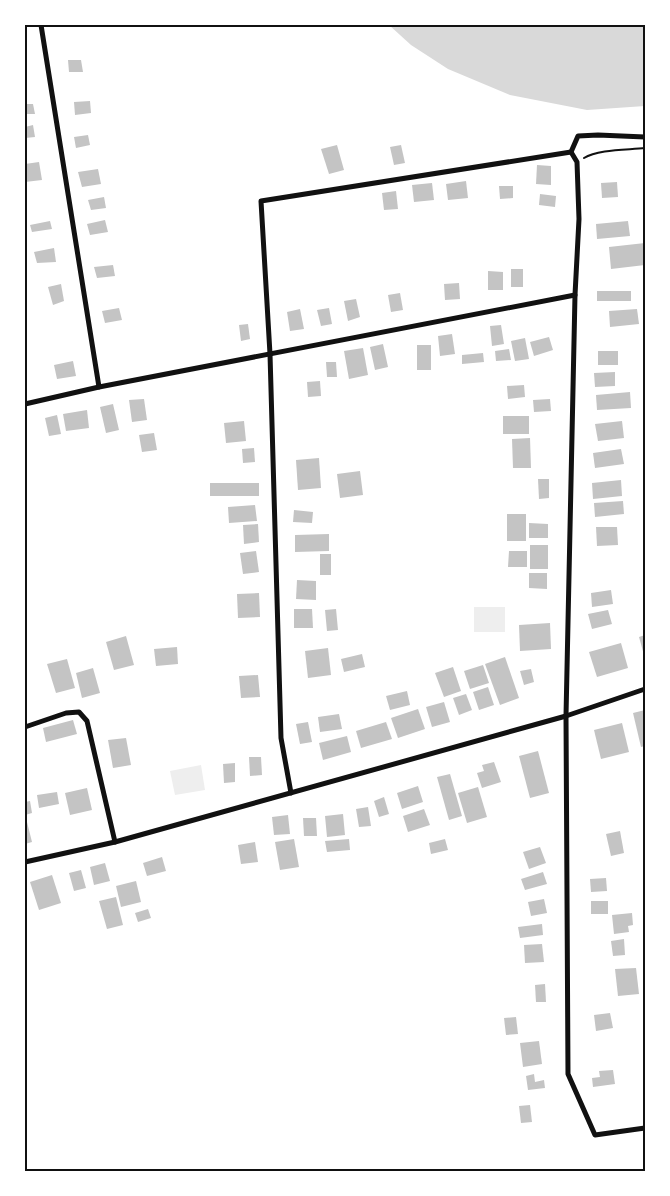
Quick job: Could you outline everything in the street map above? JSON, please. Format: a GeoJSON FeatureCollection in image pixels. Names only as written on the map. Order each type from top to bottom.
{"type":"FeatureCollection","features":[{"type":"Feature","properties":{"kind":"street"},"geometry":{"type":"LineString","coordinates":[[40,25],[99,387]]}},
{"type":"Feature","properties":{"kind":"street"},"geometry":{"type":"LineString","coordinates":[[645,137],[578,136],[572,152],[576,162],[579,219],[575,295],[566,716],[568,1074],[595,1135],[645,1128]]}},
{"type":"Feature","properties":{"kind":"street"},"geometry":{"type":"LineString","coordinates":[[291,793],[281,738],[270,354],[261,201],[572,152]]}},
{"type":"Feature","properties":{"kind":"street"},"geometry":{"type":"LineString","coordinates":[[25,404],[99,387],[575,295]]}},
{"type":"Feature","properties":{"kind":"street"},"geometry":{"type":"LineString","coordinates":[[25,862],[114,842],[291,793],[566,716],[645,690]]}},
{"type":"Feature","properties":{"kind":"street"},"geometry":{"type":"LineString","coordinates":[[25,727],[66,713],[79,712],[86,721],[114,842]]}},
{"type":"Feature","properties":{"kind":"path"},"geometry":{"type":"LineString","coordinates":[[576,162],[588,156],[645,148]]}},
{"type":"Feature","properties":{"kind":"shaded area"},"geometry":{"type":"Polygon","coordinates":[[[389,25],[645,25],[645,106],[587,110],[510,95],[448,69],[411,45],[389,25]]]}},
{"type":"Feature","properties":{"kind":"shaded area"},"geometry":{"type":"Polygon","coordinates":[[[474,607],[505,607],[505,632],[474,632],[474,607]]]}},
{"type":"Feature","properties":{"kind":"shaded area"},"geometry":{"type":"Polygon","coordinates":[[[201,765],[205,790],[175,795],[170,771],[201,765]]]}},
{"type":"Feature","properties":{"kind":"building"},"geometry":{"type":"Polygon","coordinates":[[[68,60],[81,60],[83,72],[69,72],[68,60]]]}},
{"type":"Feature","properties":{"kind":"building"},"geometry":{"type":"Polygon","coordinates":[[[90,101],[91,113],[75,115],[74,102],[90,101]]]}},
{"type":"Feature","properties":{"kind":"building"},"geometry":{"type":"Polygon","coordinates":[[[25,104],[33,104],[35,114],[25,114],[25,104]]]}},
{"type":"Feature","properties":{"kind":"building"},"geometry":{"type":"Polygon","coordinates":[[[33,125],[35,137],[25,138],[25,127],[33,125]]]}},
{"type":"Feature","properties":{"kind":"building"},"geometry":{"type":"Polygon","coordinates":[[[88,135],[90,145],[76,148],[74,137],[88,135]]]}},
{"type":"Feature","properties":{"kind":"building"},"geometry":{"type":"Polygon","coordinates":[[[337,145],[344,170],[329,174],[321,149],[337,145]]]}},
{"type":"Feature","properties":{"kind":"building"},"geometry":{"type":"Polygon","coordinates":[[[401,145],[405,163],[394,165],[390,147],[401,145]]]}},
{"type":"Feature","properties":{"kind":"building"},"geometry":{"type":"Polygon","coordinates":[[[39,162],[42,180],[25,182],[25,164],[39,162]]]}},
{"type":"Feature","properties":{"kind":"building"},"geometry":{"type":"Polygon","coordinates":[[[537,165],[551,166],[551,185],[536,184],[537,165]]]}},
{"type":"Feature","properties":{"kind":"building"},"geometry":{"type":"Polygon","coordinates":[[[98,169],[101,184],[82,187],[78,172],[98,169]]]}},
{"type":"Feature","properties":{"kind":"building"},"geometry":{"type":"Polygon","coordinates":[[[466,181],[468,198],[448,200],[446,184],[466,181]]]}},
{"type":"Feature","properties":{"kind":"building"},"geometry":{"type":"Polygon","coordinates":[[[617,182],[618,197],[602,198],[601,183],[617,182]]]}},
{"type":"Feature","properties":{"kind":"building"},"geometry":{"type":"Polygon","coordinates":[[[432,183],[434,200],[414,202],[412,185],[432,183]]]}},
{"type":"Feature","properties":{"kind":"building"},"geometry":{"type":"Polygon","coordinates":[[[499,186],[513,186],[513,198],[500,199],[499,186]]]}},
{"type":"Feature","properties":{"kind":"building"},"geometry":{"type":"Polygon","coordinates":[[[396,191],[398,209],[384,210],[382,193],[396,191]]]}},
{"type":"Feature","properties":{"kind":"building"},"geometry":{"type":"Polygon","coordinates":[[[540,194],[556,196],[555,207],[539,205],[540,194]]]}},
{"type":"Feature","properties":{"kind":"building"},"geometry":{"type":"Polygon","coordinates":[[[104,197],[106,208],[91,210],[88,200],[104,197]]]}},
{"type":"Feature","properties":{"kind":"building"},"geometry":{"type":"Polygon","coordinates":[[[105,220],[108,232],[90,235],[87,224],[105,220]]]}},
{"type":"Feature","properties":{"kind":"building"},"geometry":{"type":"Polygon","coordinates":[[[50,221],[52,229],[32,232],[30,225],[50,221]]]}},
{"type":"Feature","properties":{"kind":"building"},"geometry":{"type":"Polygon","coordinates":[[[628,221],[630,236],[597,239],[596,224],[628,221]]]}},
{"type":"Feature","properties":{"kind":"building"},"geometry":{"type":"Polygon","coordinates":[[[645,243],[645,265],[611,269],[609,247],[645,243]]]}},
{"type":"Feature","properties":{"kind":"building"},"geometry":{"type":"Polygon","coordinates":[[[54,248],[56,262],[37,263],[34,252],[54,248]]]}},
{"type":"Feature","properties":{"kind":"building"},"geometry":{"type":"Polygon","coordinates":[[[113,265],[115,276],[97,278],[94,267],[113,265]]]}},
{"type":"Feature","properties":{"kind":"building"},"geometry":{"type":"Polygon","coordinates":[[[511,269],[523,269],[523,287],[511,287],[511,269]]]}},
{"type":"Feature","properties":{"kind":"building"},"geometry":{"type":"Polygon","coordinates":[[[488,271],[503,272],[503,290],[488,290],[488,271]]]}},
{"type":"Feature","properties":{"kind":"building"},"geometry":{"type":"Polygon","coordinates":[[[459,283],[460,299],[445,300],[444,284],[459,283]]]}},
{"type":"Feature","properties":{"kind":"building"},"geometry":{"type":"Polygon","coordinates":[[[61,284],[64,301],[53,305],[48,287],[61,284]]]}},
{"type":"Feature","properties":{"kind":"building"},"geometry":{"type":"Polygon","coordinates":[[[597,291],[631,291],[631,301],[597,301],[597,291]]]}},
{"type":"Feature","properties":{"kind":"building"},"geometry":{"type":"Polygon","coordinates":[[[400,293],[403,310],[391,312],[388,295],[400,293]]]}},
{"type":"Feature","properties":{"kind":"building"},"geometry":{"type":"Polygon","coordinates":[[[356,299],[360,317],[348,321],[344,301],[356,299]]]}},
{"type":"Feature","properties":{"kind":"building"},"geometry":{"type":"Polygon","coordinates":[[[119,308],[122,320],[105,323],[102,311],[119,308]]]}},
{"type":"Feature","properties":{"kind":"building"},"geometry":{"type":"Polygon","coordinates":[[[329,308],[332,324],[321,326],[317,310],[329,308]]]}},
{"type":"Feature","properties":{"kind":"building"},"geometry":{"type":"Polygon","coordinates":[[[300,309],[304,329],[290,331],[287,312],[300,309]]]}},
{"type":"Feature","properties":{"kind":"building"},"geometry":{"type":"Polygon","coordinates":[[[637,309],[639,324],[610,327],[609,311],[637,309]]]}},
{"type":"Feature","properties":{"kind":"building"},"geometry":{"type":"Polygon","coordinates":[[[248,324],[250,339],[241,341],[239,325],[248,324]]]}},
{"type":"Feature","properties":{"kind":"building"},"geometry":{"type":"Polygon","coordinates":[[[501,325],[504,344],[492,346],[490,326],[501,325]]]}},
{"type":"Feature","properties":{"kind":"building"},"geometry":{"type":"Polygon","coordinates":[[[452,334],[455,354],[440,356],[438,336],[452,334]]]}},
{"type":"Feature","properties":{"kind":"building"},"geometry":{"type":"Polygon","coordinates":[[[549,337],[553,350],[534,356],[530,342],[549,337]]]}},
{"type":"Feature","properties":{"kind":"building"},"geometry":{"type":"Polygon","coordinates":[[[525,338],[529,359],[515,361],[511,341],[525,338]]]}},
{"type":"Feature","properties":{"kind":"building"},"geometry":{"type":"Polygon","coordinates":[[[383,344],[388,367],[375,370],[370,347],[383,344]]]}},
{"type":"Feature","properties":{"kind":"building"},"geometry":{"type":"Polygon","coordinates":[[[417,345],[431,345],[431,370],[417,370],[417,345]]]}},
{"type":"Feature","properties":{"kind":"building"},"geometry":{"type":"Polygon","coordinates":[[[363,348],[368,375],[349,379],[344,351],[363,348]]]}},
{"type":"Feature","properties":{"kind":"building"},"geometry":{"type":"Polygon","coordinates":[[[509,349],[511,360],[496,361],[495,351],[509,349]]]}},
{"type":"Feature","properties":{"kind":"building"},"geometry":{"type":"Polygon","coordinates":[[[598,351],[618,351],[618,365],[598,365],[598,351]]]}},
{"type":"Feature","properties":{"kind":"building"},"geometry":{"type":"Polygon","coordinates":[[[483,353],[484,362],[462,364],[462,355],[483,353]]]}},
{"type":"Feature","properties":{"kind":"building"},"geometry":{"type":"Polygon","coordinates":[[[73,361],[76,376],[57,379],[54,365],[73,361]]]}},
{"type":"Feature","properties":{"kind":"building"},"geometry":{"type":"Polygon","coordinates":[[[326,362],[336,362],[337,377],[327,377],[326,362]]]}},
{"type":"Feature","properties":{"kind":"building"},"geometry":{"type":"Polygon","coordinates":[[[615,372],[615,386],[595,387],[594,373],[615,372]]]}},
{"type":"Feature","properties":{"kind":"building"},"geometry":{"type":"Polygon","coordinates":[[[320,381],[321,396],[308,397],[307,382],[320,381]]]}},
{"type":"Feature","properties":{"kind":"building"},"geometry":{"type":"Polygon","coordinates":[[[524,385],[525,397],[508,399],[507,386],[524,385]]]}},
{"type":"Feature","properties":{"kind":"building"},"geometry":{"type":"Polygon","coordinates":[[[630,392],[631,408],[597,410],[596,395],[630,392]]]}},
{"type":"Feature","properties":{"kind":"building"},"geometry":{"type":"Polygon","coordinates":[[[144,399],[147,420],[132,422],[129,400],[144,399]]]}},
{"type":"Feature","properties":{"kind":"building"},"geometry":{"type":"Polygon","coordinates":[[[550,399],[551,411],[534,412],[533,400],[550,399]]]}},
{"type":"Feature","properties":{"kind":"building"},"geometry":{"type":"Polygon","coordinates":[[[113,404],[119,430],[106,433],[100,407],[113,404]]]}},
{"type":"Feature","properties":{"kind":"building"},"geometry":{"type":"Polygon","coordinates":[[[87,410],[89,428],[66,431],[63,414],[87,410]]]}},
{"type":"Feature","properties":{"kind":"building"},"geometry":{"type":"Polygon","coordinates":[[[57,415],[61,434],[49,436],[45,418],[57,415]]]}},
{"type":"Feature","properties":{"kind":"building"},"geometry":{"type":"Polygon","coordinates":[[[503,416],[529,416],[529,434],[503,434],[503,416]]]}},
{"type":"Feature","properties":{"kind":"building"},"geometry":{"type":"Polygon","coordinates":[[[244,421],[246,441],[226,443],[224,423],[244,421]]]}},
{"type":"Feature","properties":{"kind":"building"},"geometry":{"type":"Polygon","coordinates":[[[622,421],[624,438],[598,441],[595,424],[622,421]]]}},
{"type":"Feature","properties":{"kind":"building"},"geometry":{"type":"Polygon","coordinates":[[[154,433],[157,450],[142,452],[139,435],[154,433]]]}},
{"type":"Feature","properties":{"kind":"building"},"geometry":{"type":"Polygon","coordinates":[[[530,438],[531,468],[513,468],[512,439],[530,438]]]}},
{"type":"Feature","properties":{"kind":"building"},"geometry":{"type":"Polygon","coordinates":[[[254,448],[255,462],[243,463],[242,449],[254,448]]]}},
{"type":"Feature","properties":{"kind":"building"},"geometry":{"type":"Polygon","coordinates":[[[621,449],[624,464],[595,468],[593,453],[621,449]]]}},
{"type":"Feature","properties":{"kind":"building"},"geometry":{"type":"Polygon","coordinates":[[[319,458],[321,488],[298,490],[296,460],[319,458]]]}},
{"type":"Feature","properties":{"kind":"building"},"geometry":{"type":"Polygon","coordinates":[[[360,471],[363,495],[340,498],[337,474],[360,471]]]}},
{"type":"Feature","properties":{"kind":"building"},"geometry":{"type":"Polygon","coordinates":[[[538,479],[549,479],[549,498],[539,499],[538,479]]]}},
{"type":"Feature","properties":{"kind":"building"},"geometry":{"type":"Polygon","coordinates":[[[621,480],[622,496],[593,499],[592,483],[621,480]]]}},
{"type":"Feature","properties":{"kind":"building"},"geometry":{"type":"Polygon","coordinates":[[[210,483],[259,483],[259,496],[210,496],[210,483]]]}},
{"type":"Feature","properties":{"kind":"building"},"geometry":{"type":"Polygon","coordinates":[[[623,501],[624,514],[595,517],[594,503],[623,501]]]}},
{"type":"Feature","properties":{"kind":"building"},"geometry":{"type":"Polygon","coordinates":[[[255,505],[257,521],[229,523],[228,507],[255,505]]]}},
{"type":"Feature","properties":{"kind":"building"},"geometry":{"type":"Polygon","coordinates":[[[294,510],[313,512],[312,523],[293,522],[294,510]]]}},
{"type":"Feature","properties":{"kind":"building"},"geometry":{"type":"Polygon","coordinates":[[[507,514],[526,514],[526,541],[507,541],[507,514]]]}},
{"type":"Feature","properties":{"kind":"building"},"geometry":{"type":"Polygon","coordinates":[[[529,523],[548,524],[548,538],[529,538],[529,523]]]}},
{"type":"Feature","properties":{"kind":"building"},"geometry":{"type":"Polygon","coordinates":[[[258,524],[259,542],[244,544],[243,525],[258,524]]]}},
{"type":"Feature","properties":{"kind":"building"},"geometry":{"type":"Polygon","coordinates":[[[596,527],[617,527],[618,545],[597,546],[596,527]]]}},
{"type":"Feature","properties":{"kind":"building"},"geometry":{"type":"Polygon","coordinates":[[[329,534],[329,551],[295,552],[295,535],[329,534]]]}},
{"type":"Feature","properties":{"kind":"building"},"geometry":{"type":"Polygon","coordinates":[[[530,545],[548,545],[548,569],[530,569],[530,545]]]}},
{"type":"Feature","properties":{"kind":"building"},"geometry":{"type":"Polygon","coordinates":[[[256,551],[259,572],[243,574],[240,553],[256,551]]]}},
{"type":"Feature","properties":{"kind":"building"},"geometry":{"type":"Polygon","coordinates":[[[509,551],[527,551],[527,567],[508,567],[509,551]]]}},
{"type":"Feature","properties":{"kind":"building"},"geometry":{"type":"Polygon","coordinates":[[[320,554],[331,554],[331,575],[320,575],[320,554]]]}},
{"type":"Feature","properties":{"kind":"building"},"geometry":{"type":"Polygon","coordinates":[[[529,573],[547,573],[547,589],[529,588],[529,573]]]}},
{"type":"Feature","properties":{"kind":"building"},"geometry":{"type":"Polygon","coordinates":[[[297,580],[316,581],[316,600],[296,599],[297,580]]]}},
{"type":"Feature","properties":{"kind":"building"},"geometry":{"type":"Polygon","coordinates":[[[611,590],[613,604],[592,607],[591,593],[611,590]]]}},
{"type":"Feature","properties":{"kind":"building"},"geometry":{"type":"Polygon","coordinates":[[[259,593],[260,617],[238,618],[237,594],[259,593]]]}},
{"type":"Feature","properties":{"kind":"building"},"geometry":{"type":"Polygon","coordinates":[[[294,609],[312,609],[313,628],[294,628],[294,609]]]}},
{"type":"Feature","properties":{"kind":"building"},"geometry":{"type":"Polygon","coordinates":[[[336,609],[338,630],[327,631],[325,610],[336,609]]]}},
{"type":"Feature","properties":{"kind":"building"},"geometry":{"type":"Polygon","coordinates":[[[608,610],[612,624],[592,629],[588,614],[608,610]]]}},
{"type":"Feature","properties":{"kind":"building"},"geometry":{"type":"Polygon","coordinates":[[[550,623],[551,649],[520,651],[519,625],[550,623]]]}},
{"type":"Feature","properties":{"kind":"building"},"geometry":{"type":"Polygon","coordinates":[[[645,635],[645,655],[644,655],[639,637],[645,635]]]}},
{"type":"Feature","properties":{"kind":"building"},"geometry":{"type":"Polygon","coordinates":[[[126,636],[134,665],[114,670],[106,642],[126,636]]]}},
{"type":"Feature","properties":{"kind":"building"},"geometry":{"type":"Polygon","coordinates":[[[621,643],[628,668],[597,677],[589,652],[621,643]]]}},
{"type":"Feature","properties":{"kind":"building"},"geometry":{"type":"Polygon","coordinates":[[[177,647],[178,664],[156,666],[154,649],[177,647]]]}},
{"type":"Feature","properties":{"kind":"building"},"geometry":{"type":"Polygon","coordinates":[[[328,648],[331,675],[308,678],[305,651],[328,648]]]}},
{"type":"Feature","properties":{"kind":"building"},"geometry":{"type":"Polygon","coordinates":[[[362,654],[365,667],[344,672],[341,659],[362,654]]]}},
{"type":"Feature","properties":{"kind":"building"},"geometry":{"type":"Polygon","coordinates":[[[505,657],[519,698],[500,705],[485,664],[505,657]]]}},
{"type":"Feature","properties":{"kind":"building"},"geometry":{"type":"Polygon","coordinates":[[[67,659],[75,688],[56,693],[47,664],[67,659]]]}},
{"type":"Feature","properties":{"kind":"building"},"geometry":{"type":"Polygon","coordinates":[[[483,665],[489,683],[470,689],[464,671],[483,665]]]}},
{"type":"Feature","properties":{"kind":"building"},"geometry":{"type":"Polygon","coordinates":[[[453,667],[461,691],[444,697],[435,673],[453,667]]]}},
{"type":"Feature","properties":{"kind":"building"},"geometry":{"type":"Polygon","coordinates":[[[93,668],[100,693],[82,698],[76,673],[93,668]]]}},
{"type":"Feature","properties":{"kind":"building"},"geometry":{"type":"Polygon","coordinates":[[[531,669],[534,682],[524,685],[520,671],[531,669]]]}},
{"type":"Feature","properties":{"kind":"building"},"geometry":{"type":"Polygon","coordinates":[[[258,675],[260,697],[241,698],[239,676],[258,675]]]}},
{"type":"Feature","properties":{"kind":"building"},"geometry":{"type":"Polygon","coordinates":[[[488,687],[494,705],[479,710],[473,692],[488,687]]]}},
{"type":"Feature","properties":{"kind":"building"},"geometry":{"type":"Polygon","coordinates":[[[407,691],[410,705],[390,710],[386,696],[407,691]]]}},
{"type":"Feature","properties":{"kind":"building"},"geometry":{"type":"Polygon","coordinates":[[[466,694],[472,710],[459,715],[453,698],[466,694]]]}},
{"type":"Feature","properties":{"kind":"building"},"geometry":{"type":"Polygon","coordinates":[[[444,702],[450,722],[432,727],[426,707],[444,702]]]}},
{"type":"Feature","properties":{"kind":"building"},"geometry":{"type":"Polygon","coordinates":[[[418,709],[425,729],[398,738],[391,718],[418,709]]]}},
{"type":"Feature","properties":{"kind":"building"},"geometry":{"type":"Polygon","coordinates":[[[645,710],[645,746],[641,747],[633,713],[645,710]]]}},
{"type":"Feature","properties":{"kind":"building"},"geometry":{"type":"Polygon","coordinates":[[[339,714],[342,729],[320,732],[318,717],[339,714]]]}},
{"type":"Feature","properties":{"kind":"building"},"geometry":{"type":"Polygon","coordinates":[[[73,720],[77,734],[46,742],[43,728],[73,720]]]}},
{"type":"Feature","properties":{"kind":"building"},"geometry":{"type":"Polygon","coordinates":[[[308,722],[312,742],[300,744],[296,724],[308,722]]]}},
{"type":"Feature","properties":{"kind":"building"},"geometry":{"type":"Polygon","coordinates":[[[386,722],[392,739],[361,748],[356,731],[386,722]]]}},
{"type":"Feature","properties":{"kind":"building"},"geometry":{"type":"Polygon","coordinates":[[[622,723],[629,752],[601,759],[594,730],[622,723]]]}},
{"type":"Feature","properties":{"kind":"building"},"geometry":{"type":"Polygon","coordinates":[[[347,736],[351,752],[323,760],[319,743],[347,736]]]}},
{"type":"Feature","properties":{"kind":"building"},"geometry":{"type":"Polygon","coordinates":[[[126,738],[131,765],[113,768],[108,740],[126,738]]]}},
{"type":"Feature","properties":{"kind":"building"},"geometry":{"type":"Polygon","coordinates":[[[538,751],[549,793],[530,798],[519,756],[538,751]]]}},
{"type":"Feature","properties":{"kind":"building"},"geometry":{"type":"Polygon","coordinates":[[[249,757],[261,757],[262,775],[250,776],[249,757]]]}},
{"type":"Feature","properties":{"kind":"building"},"geometry":{"type":"Polygon","coordinates":[[[494,762],[501,782],[482,788],[477,773],[484,771],[482,765],[494,762]]]}},
{"type":"Feature","properties":{"kind":"building"},"geometry":{"type":"Polygon","coordinates":[[[235,763],[235,782],[224,783],[223,764],[235,763]]]}},
{"type":"Feature","properties":{"kind":"building"},"geometry":{"type":"Polygon","coordinates":[[[450,774],[462,816],[449,820],[437,777],[450,774]]]}},
{"type":"Feature","properties":{"kind":"building"},"geometry":{"type":"Polygon","coordinates":[[[418,786],[423,802],[402,809],[397,793],[418,786]]]}},
{"type":"Feature","properties":{"kind":"building"},"geometry":{"type":"Polygon","coordinates":[[[478,787],[487,817],[467,823],[458,793],[478,787]]]}},
{"type":"Feature","properties":{"kind":"building"},"geometry":{"type":"Polygon","coordinates":[[[87,788],[92,810],[70,815],[65,793],[87,788]]]}},
{"type":"Feature","properties":{"kind":"building"},"geometry":{"type":"Polygon","coordinates":[[[57,792],[59,804],[39,808],[37,795],[57,792]]]}},
{"type":"Feature","properties":{"kind":"building"},"geometry":{"type":"Polygon","coordinates":[[[384,797],[389,814],[379,817],[374,801],[384,797]]]}},
{"type":"Feature","properties":{"kind":"building"},"geometry":{"type":"Polygon","coordinates":[[[30,801],[32,813],[25,815],[25,802],[30,801]]]}},
{"type":"Feature","properties":{"kind":"building"},"geometry":{"type":"Polygon","coordinates":[[[368,807],[371,826],[359,827],[356,809],[368,807]]]}},
{"type":"Feature","properties":{"kind":"building"},"geometry":{"type":"Polygon","coordinates":[[[424,809],[430,825],[408,832],[403,816],[424,809]]]}},
{"type":"Feature","properties":{"kind":"building"},"geometry":{"type":"Polygon","coordinates":[[[343,814],[345,835],[327,837],[325,816],[343,814]]]}},
{"type":"Feature","properties":{"kind":"building"},"geometry":{"type":"Polygon","coordinates":[[[288,815],[290,834],[274,835],[272,817],[288,815]]]}},
{"type":"Feature","properties":{"kind":"building"},"geometry":{"type":"Polygon","coordinates":[[[303,818],[316,818],[317,836],[304,836],[303,818]]]}},
{"type":"Feature","properties":{"kind":"building"},"geometry":{"type":"Polygon","coordinates":[[[27,822],[32,842],[25,844],[25,823],[27,822]]]}},
{"type":"Feature","properties":{"kind":"building"},"geometry":{"type":"Polygon","coordinates":[[[620,831],[624,853],[611,856],[606,834],[620,831]]]}},
{"type":"Feature","properties":{"kind":"building"},"geometry":{"type":"Polygon","coordinates":[[[294,839],[299,867],[280,870],[275,842],[294,839]]]}},
{"type":"Feature","properties":{"kind":"building"},"geometry":{"type":"Polygon","coordinates":[[[349,839],[350,850],[327,852],[325,841],[349,839]]]}},
{"type":"Feature","properties":{"kind":"building"},"geometry":{"type":"Polygon","coordinates":[[[445,839],[448,850],[431,854],[429,843],[445,839]]]}},
{"type":"Feature","properties":{"kind":"building"},"geometry":{"type":"Polygon","coordinates":[[[255,842],[258,862],[241,864],[238,845],[255,842]]]}},
{"type":"Feature","properties":{"kind":"building"},"geometry":{"type":"Polygon","coordinates":[[[540,847],[546,863],[529,869],[523,852],[540,847]]]}},
{"type":"Feature","properties":{"kind":"building"},"geometry":{"type":"Polygon","coordinates":[[[162,857],[166,871],[147,876],[143,863],[162,857]]]}},
{"type":"Feature","properties":{"kind":"building"},"geometry":{"type":"Polygon","coordinates":[[[105,863],[110,881],[94,885],[90,867],[105,863]]]}},
{"type":"Feature","properties":{"kind":"building"},"geometry":{"type":"Polygon","coordinates":[[[81,870],[86,888],[74,891],[69,873],[81,870]]]}},
{"type":"Feature","properties":{"kind":"building"},"geometry":{"type":"Polygon","coordinates":[[[543,872],[547,884],[525,890],[521,879],[543,872]]]}},
{"type":"Feature","properties":{"kind":"building"},"geometry":{"type":"Polygon","coordinates":[[[52,875],[61,903],[39,910],[30,882],[52,875]]]}},
{"type":"Feature","properties":{"kind":"building"},"geometry":{"type":"Polygon","coordinates":[[[606,878],[607,891],[591,892],[590,879],[606,878]]]}},
{"type":"Feature","properties":{"kind":"building"},"geometry":{"type":"Polygon","coordinates":[[[136,881],[141,902],[121,907],[116,886],[136,881]]]}},
{"type":"Feature","properties":{"kind":"building"},"geometry":{"type":"Polygon","coordinates":[[[116,897],[123,925],[107,929],[99,901],[116,897]]]}},
{"type":"Feature","properties":{"kind":"building"},"geometry":{"type":"Polygon","coordinates":[[[544,899],[547,913],[531,916],[528,902],[544,899]]]}},
{"type":"Feature","properties":{"kind":"building"},"geometry":{"type":"Polygon","coordinates":[[[591,901],[608,901],[608,914],[591,914],[591,901]]]}},
{"type":"Feature","properties":{"kind":"building"},"geometry":{"type":"Polygon","coordinates":[[[148,909],[151,918],[138,922],[135,913],[148,909]]]}},
{"type":"Feature","properties":{"kind":"building"},"geometry":{"type":"Polygon","coordinates":[[[632,913],[633,925],[628,926],[629,932],[614,934],[612,915],[632,913]]]}},
{"type":"Feature","properties":{"kind":"building"},"geometry":{"type":"Polygon","coordinates":[[[542,924],[543,935],[520,938],[518,927],[542,924]]]}},
{"type":"Feature","properties":{"kind":"building"},"geometry":{"type":"Polygon","coordinates":[[[624,939],[625,955],[613,956],[611,941],[624,939]]]}},
{"type":"Feature","properties":{"kind":"building"},"geometry":{"type":"Polygon","coordinates":[[[542,944],[544,962],[525,963],[524,945],[542,944]]]}},
{"type":"Feature","properties":{"kind":"building"},"geometry":{"type":"Polygon","coordinates":[[[636,968],[639,994],[618,996],[615,969],[636,968]]]}},
{"type":"Feature","properties":{"kind":"building"},"geometry":{"type":"Polygon","coordinates":[[[545,984],[546,1002],[536,1002],[535,985],[545,984]]]}},
{"type":"Feature","properties":{"kind":"building"},"geometry":{"type":"Polygon","coordinates":[[[610,1013],[613,1028],[596,1031],[594,1015],[610,1013]]]}},
{"type":"Feature","properties":{"kind":"building"},"geometry":{"type":"Polygon","coordinates":[[[516,1017],[518,1034],[506,1035],[504,1018],[516,1017]]]}},
{"type":"Feature","properties":{"kind":"building"},"geometry":{"type":"Polygon","coordinates":[[[539,1041],[542,1064],[523,1067],[520,1043],[539,1041]]]}},
{"type":"Feature","properties":{"kind":"building"},"geometry":{"type":"Polygon","coordinates":[[[613,1070],[615,1084],[593,1087],[592,1078],[600,1077],[599,1071],[613,1070]]]}},
{"type":"Feature","properties":{"kind":"building"},"geometry":{"type":"Polygon","coordinates":[[[534,1074],[535,1082],[544,1080],[545,1088],[528,1090],[526,1076],[534,1074]]]}},
{"type":"Feature","properties":{"kind":"building"},"geometry":{"type":"Polygon","coordinates":[[[530,1105],[532,1122],[521,1123],[519,1106],[530,1105]]]}}]}
